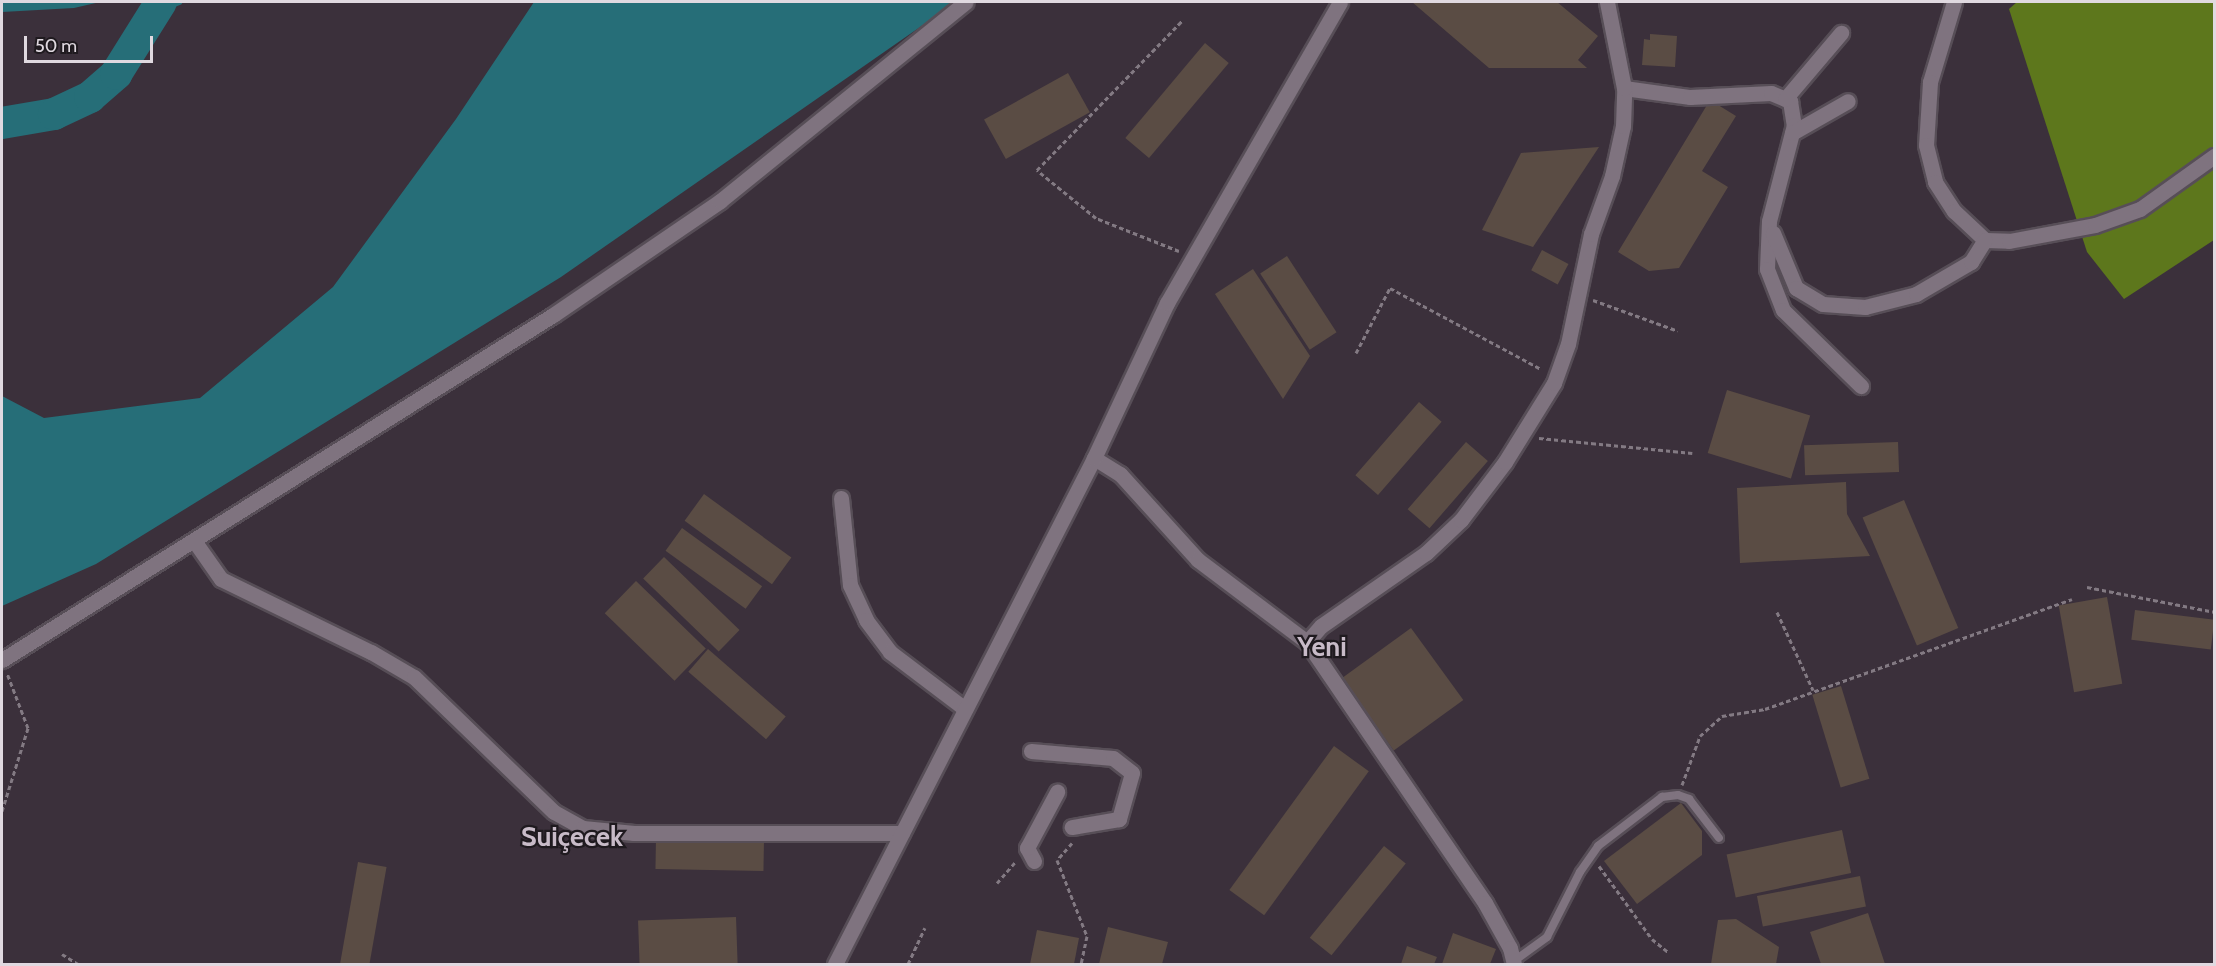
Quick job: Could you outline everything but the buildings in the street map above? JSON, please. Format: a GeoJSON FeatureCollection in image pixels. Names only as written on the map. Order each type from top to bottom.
{"type":"FeatureCollection","features":[{"type":"Feature","properties":{"kind":"street"},"geometry":{"type":"LineString","coordinates":[[2,660],[195,542],[553,315],[720,201],[966,2]]}},
{"type":"Feature","properties":{"kind":"street"},"geometry":{"type":"LineString","coordinates":[[835,964],[1094,458],[1192,257],[1276,119],[1340,2]]}},
{"type":"Feature","properties":{"kind":"street"},"geometry":{"type":"LineString","coordinates":[[1307,642],[1321,626],[1426,553],[1461,520],[1519,437],[1556,377],[1568,344],[1591,234],[1612,176],[1623,126],[1624,88],[1607,2]]}},
{"type":"Feature","properties":{"kind":"street"},"geometry":{"type":"LineString","coordinates":[[1954,2],[1930,82],[1926,145],[1935,182],[1954,211],[1985,240],[2009,242],[2113,219],[2140,209],[2214,156]]}},
{"type":"Feature","properties":{"kind":"street"},"geometry":{"type":"LineString","coordinates":[[1785,99],[1841,33]]}},
{"type":"Feature","properties":{"kind":"street"},"geometry":{"type":"LineString","coordinates":[[1624,88],[1690,97],[1771,93],[1790,101],[1792,133],[1769,221],[1767,269],[1783,309],[1862,386]]}},
{"type":"Feature","properties":{"kind":"street"},"geometry":{"type":"LineString","coordinates":[[1792,133],[1848,101]]}},
{"type":"Feature","properties":{"kind":"street"},"geometry":{"type":"LineString","coordinates":[[1769,221],[1781,259],[1796,288],[1823,304],[1865,307],[1916,294],[1971,262],[1985,240]]}},
{"type":"Feature","properties":{"kind":"street"},"geometry":{"type":"LineString","coordinates":[[1094,458],[1120,474],[1198,560],[1307,642],[1485,903],[1514,963]]}},
{"type":"Feature","properties":{"kind":"street"},"geometry":{"type":"LineString","coordinates":[[841,498],[850,585],[866,620],[890,652],[965,709]]}},
{"type":"Feature","properties":{"kind":"street"},"geometry":{"type":"LineString","coordinates":[[195,542],[221,579],[371,652],[414,677],[554,812],[583,828],[634,833],[902,833]]}},
{"type":"Feature","properties":{"kind":"street"},"geometry":{"type":"LineString","coordinates":[[1031,751],[1113,758],[1132,773],[1119,819],[1075,831]]}},
{"type":"Feature","properties":{"kind":"street"},"geometry":{"type":"LineString","coordinates":[[1030,855],[1057,792]]}},
{"type":"Feature","properties":{"kind":"lane"},"geometry":{"type":"LineString","coordinates":[[1514,963],[1547,937],[1591,854],[1662,797],[1678,795],[1694,803],[1719,838]]}},
{"type":"Feature","properties":{"kind":"path"},"geometry":{"type":"LineString","coordinates":[[1183,20],[1037,170],[1096,218],[1192,257]]}},
{"type":"Feature","properties":{"kind":"path"},"geometry":{"type":"LineString","coordinates":[[1356,353],[1390,288],[1556,377]]}},
{"type":"Feature","properties":{"kind":"path"},"geometry":{"type":"LineString","coordinates":[[1577,294],[1678,331]]}},
{"type":"Feature","properties":{"kind":"path"},"geometry":{"type":"LineString","coordinates":[[1519,437],[1692,453]]}},
{"type":"Feature","properties":{"kind":"path"},"geometry":{"type":"LineString","coordinates":[[2087,587],[2214,612]]}},
{"type":"Feature","properties":{"kind":"path"},"geometry":{"type":"LineString","coordinates":[[1678,795],[1700,736],[1722,716],[1765,709],[2072,599]]}},
{"type":"Feature","properties":{"kind":"path"},"geometry":{"type":"LineString","coordinates":[[1778,612],[1813,690]]}},
{"type":"Feature","properties":{"kind":"path"},"geometry":{"type":"LineString","coordinates":[[2,660],[28,728],[2,811]]}},
{"type":"Feature","properties":{"kind":"path"},"geometry":{"type":"LineString","coordinates":[[1075,831],[1058,860],[1087,936],[1081,964]]}},
{"type":"Feature","properties":{"kind":"path"},"geometry":{"type":"LineString","coordinates":[[1591,854],[1652,939],[1669,953]]}},
{"type":"Feature","properties":{"kind":"path"},"geometry":{"type":"LineString","coordinates":[[997,883],[1030,855]]}},
{"type":"Feature","properties":{"kind":"path"},"geometry":{"type":"LineString","coordinates":[[908,964],[924,928]]}},
{"type":"Feature","properties":{"kind":"path"},"geometry":{"type":"LineString","coordinates":[[62,954],[78,964]]}},
{"type":"Feature","properties":{"kind":"green space"},"geometry":{"type":"Polygon","coordinates":[[[2017,2],[2214,2],[2214,240],[2124,299],[2087,252],[2009,9],[2017,2]]]}},
{"type":"Feature","properties":{"kind":"water"},"geometry":{"type":"Polygon","coordinates":[[[2,2],[100,2],[74,8],[2,12],[2,2]]]}},
{"type":"Feature","properties":{"kind":"water"},"geometry":{"type":"Polygon","coordinates":[[[534,2],[956,2],[561,277],[96,564],[2,606],[2,396],[44,418],[200,398],[333,287],[456,119],[534,2]]]}},
{"type":"Feature","properties":{"kind":"waterway"},"geometry":{"type":"LineString","coordinates":[[2,123],[54,114],[90,97],[116,74],[161,2]]}},
{"type":"Feature","properties":{"kind":"waterway"},"geometry":{"type":"LineString","coordinates":[[153,12],[179,2]]}},
{"type":"Feature","properties":{"kind":"district","name":"Yeni"},"geometry":{"type":"Point","coordinates":[1322,647]}},
{"type":"Feature","properties":{"kind":"district","name":"Suiçecek"},"geometry":{"type":"Point","coordinates":[572,837]}}]}
